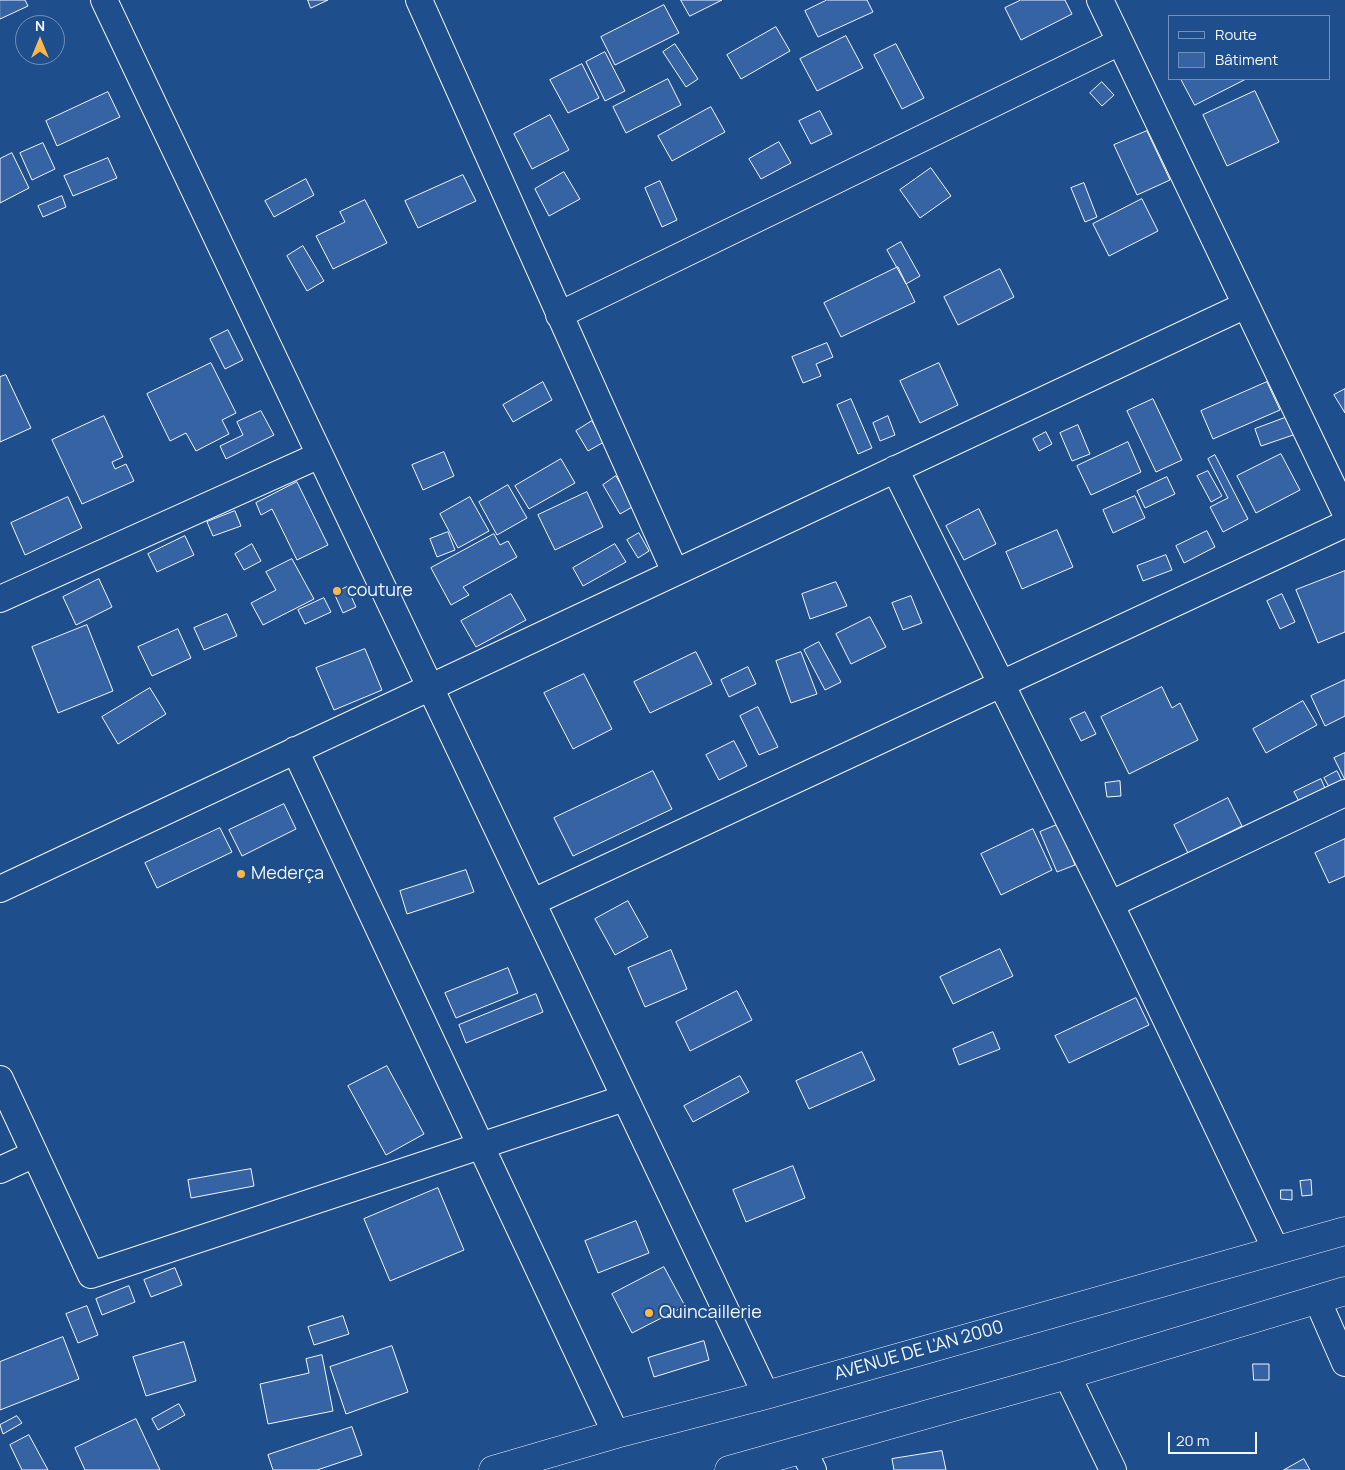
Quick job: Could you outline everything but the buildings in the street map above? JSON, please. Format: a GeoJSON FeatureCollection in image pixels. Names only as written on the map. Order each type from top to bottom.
{"type":"FeatureCollection","features":[{"type":"Feature","properties":{"kind":"main road","name":"AVENUE DE L'AN 2000"},"geometry":{"type":"LineString","coordinates":[[493,1470],[616,1434],[766,1395],[1345,1231]]}},
{"type":"Feature","properties":{"kind":"main road"},"geometry":{"type":"LineString","coordinates":[[728,1470],[808,1460],[1067,1375],[1345,1291]]}},
{"type":"Feature","properties":{"kind":"street"},"geometry":{"type":"LineString","coordinates":[[104,0],[766,1395]]}},
{"type":"Feature","properties":{"kind":"street"},"geometry":{"type":"LineString","coordinates":[[418,0],[675,572]]}},
{"type":"Feature","properties":{"kind":"street"},"geometry":{"type":"LineString","coordinates":[[1100,0],[1345,512]]}},
{"type":"Feature","properties":{"kind":"street"},"geometry":{"type":"LineString","coordinates":[[559,315],[1120,42]]}},
{"type":"Feature","properties":{"kind":"street"},"geometry":{"type":"LineString","coordinates":[[0,889],[1246,305]]}},
{"type":"Feature","properties":{"kind":"street"},"geometry":{"type":"LineString","coordinates":[[0,599],[320,455]]}},
{"type":"Feature","properties":{"kind":"street"},"geometry":{"type":"LineString","coordinates":[[895,469],[1110,904],[1276,1250]]}},
{"type":"Feature","properties":{"kind":"street"},"geometry":{"type":"LineString","coordinates":[[533,902],[1345,524]]}},
{"type":"Feature","properties":{"kind":"street"},"geometry":{"type":"LineString","coordinates":[[295,750],[616,1434]]}},
{"type":"Feature","properties":{"kind":"street"},"geometry":{"type":"LineString","coordinates":[[1110,904],[1345,793]]}},
{"type":"Feature","properties":{"kind":"street"},"geometry":{"type":"LineString","coordinates":[[0,1079],[91,1275],[625,1098]]}},
{"type":"Feature","properties":{"kind":"street"},"geometry":{"type":"LineString","coordinates":[[0,1170],[35,1154]]}},
{"type":"Feature","properties":{"kind":"street"},"geometry":{"type":"LineString","coordinates":[[1317,1300],[1345,1363]]}},
{"type":"Feature","properties":{"kind":"street"},"geometry":{"type":"LineString","coordinates":[[1067,1375],[1113,1470]]}},
{"type":"Feature","properties":{"kind":"place","name":"couture"},"geometry":{"type":"Point","coordinates":[337,591]}},
{"type":"Feature","properties":{"kind":"place","name":"Mederça"},"geometry":{"type":"Point","coordinates":[241,874]}},
{"type":"Feature","properties":{"kind":"place","name":"Quincaillerie"},"geometry":{"type":"Point","coordinates":[649,1313]}}]}
